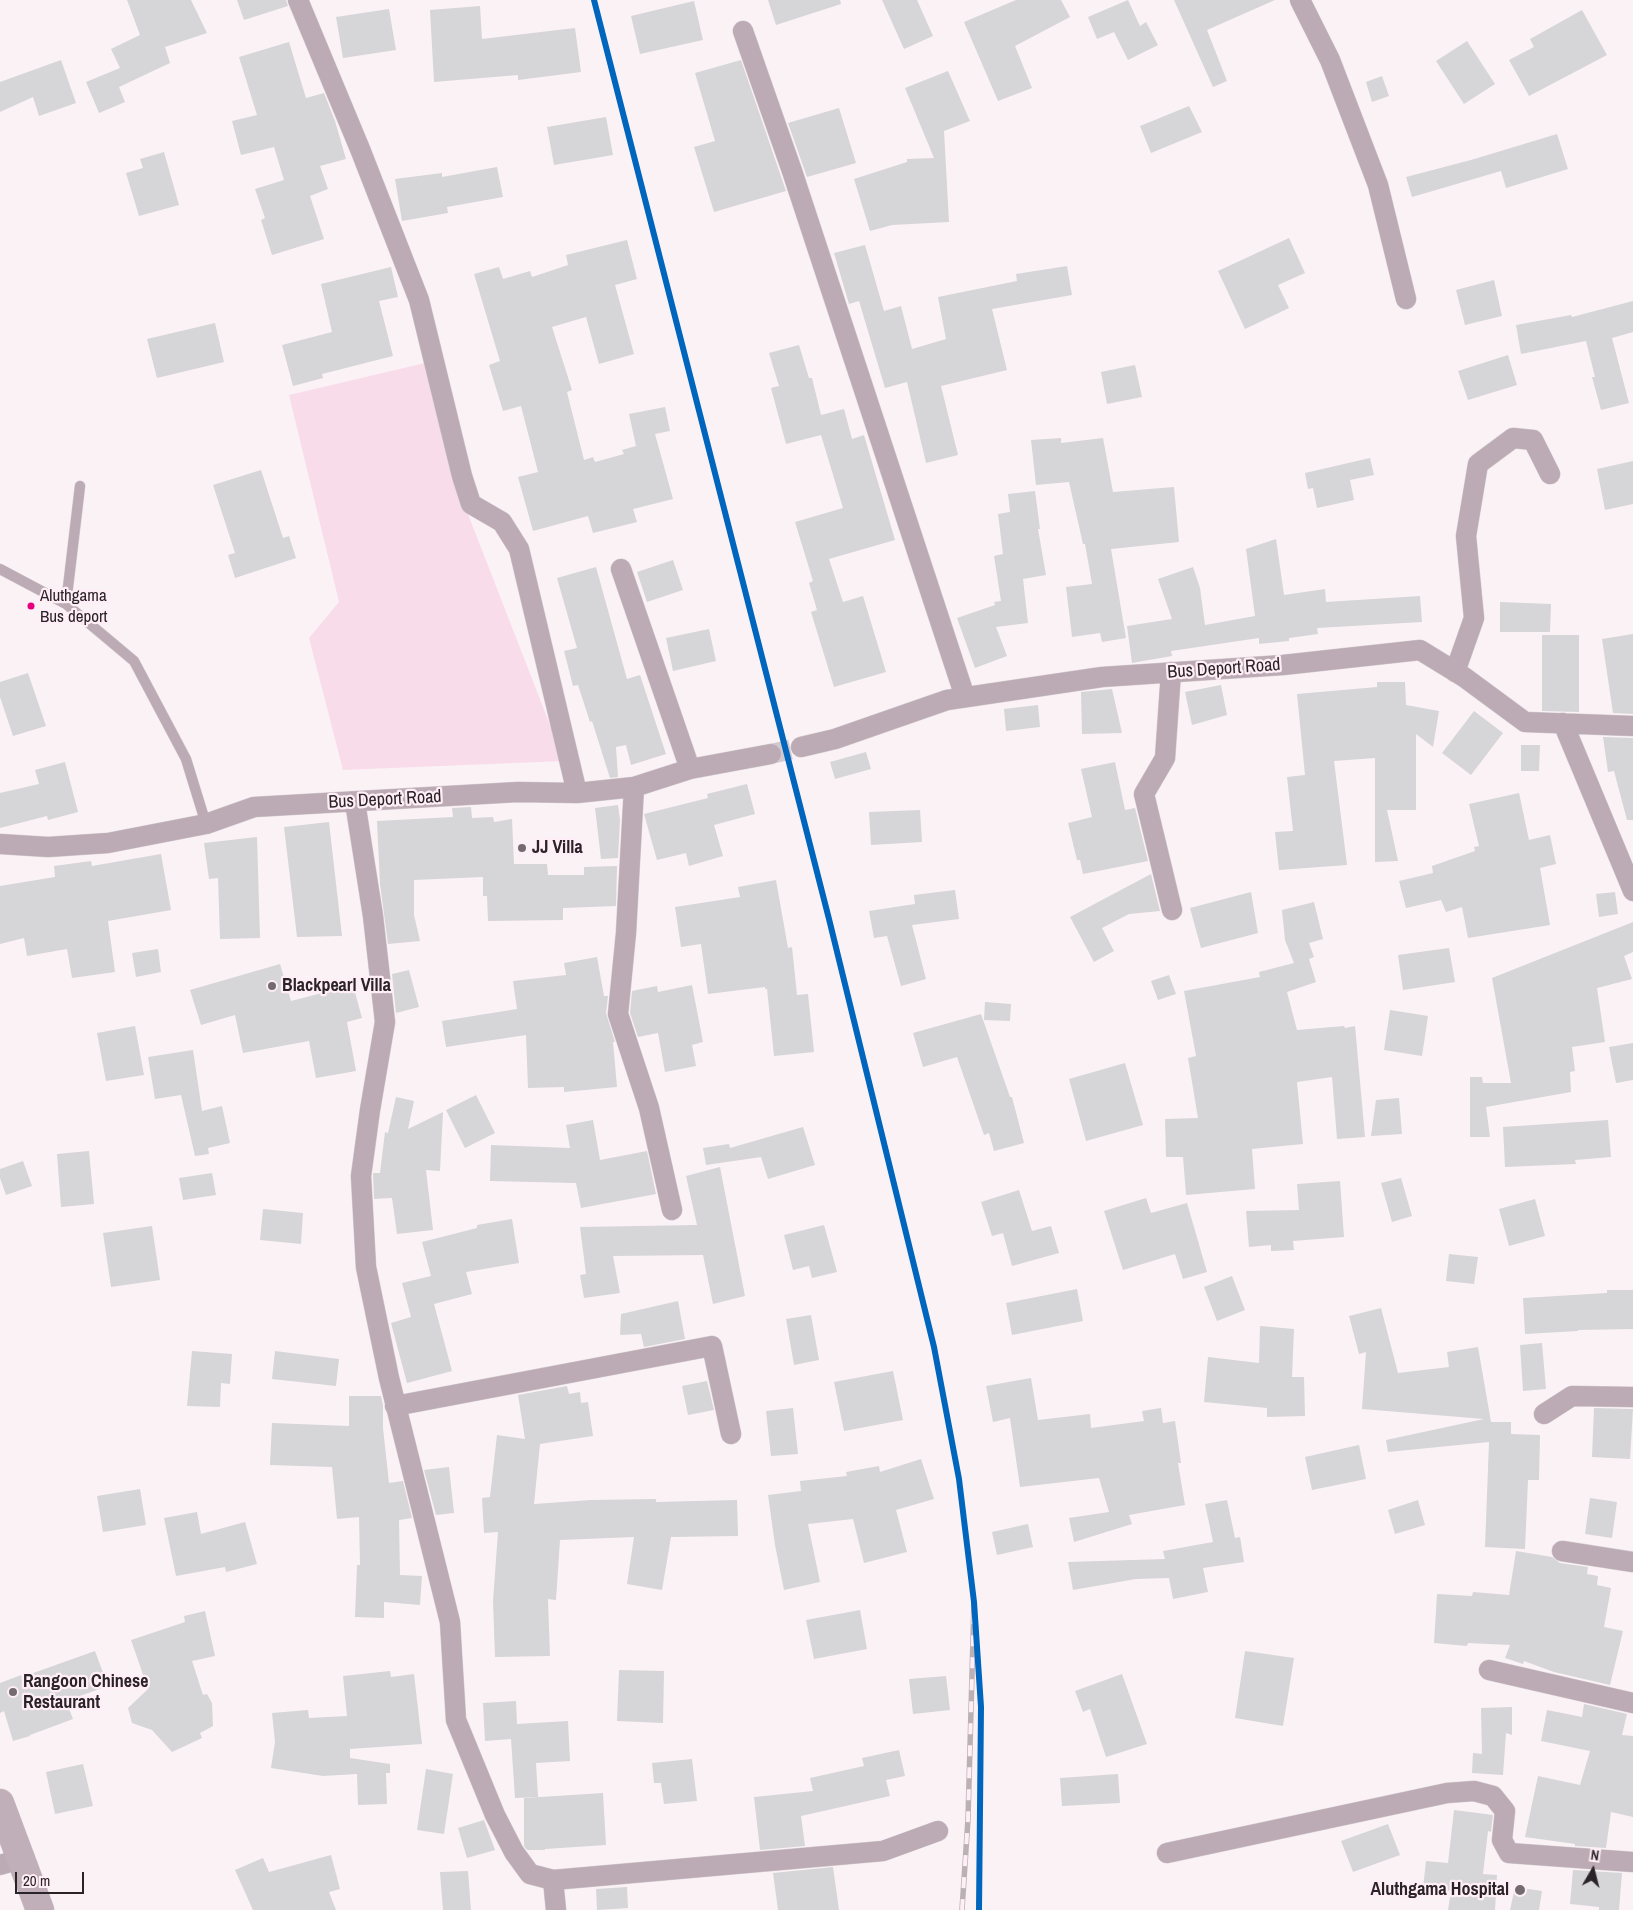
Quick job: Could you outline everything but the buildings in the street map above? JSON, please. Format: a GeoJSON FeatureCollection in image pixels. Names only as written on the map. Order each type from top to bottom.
{"type":"FeatureCollection","features":[{"type":"Feature","properties":{"kind":"highway"},"geometry":{"type":"LineString","coordinates":[[0,1803],[11,1862],[40,1910]]}},
{"type":"Feature","properties":{"kind":"street"},"geometry":{"type":"LineString","coordinates":[[298,0],[360,149],[419,300],[462,476],[471,504],[502,522],[519,549],[577,792]]}},
{"type":"Feature","properties":{"kind":"street"},"geometry":{"type":"LineString","coordinates":[[1300,0],[1330,60],[1378,185],[1406,299]]}},
{"type":"Feature","properties":{"kind":"street"},"geometry":{"type":"LineString","coordinates":[[743,31],[792,171],[965,697]]}},
{"type":"Feature","properties":{"kind":"street"},"geometry":{"type":"LineString","coordinates":[[1455,672],[1474,618],[1466,536],[1478,464],[1513,438],[1533,440],[1550,474]]}},
{"type":"Feature","properties":{"kind":"street"},"geometry":{"type":"LineString","coordinates":[[621,569],[690,769]]}},
{"type":"Feature","properties":{"kind":"street","name":"Bus Deport Road"},"geometry":{"type":"LineString","coordinates":[[801,747],[835,739],[947,700],[965,697],[1102,677],[1283,665],[1420,650],[1526,722],[1633,726]]}},
{"type":"Feature","properties":{"kind":"street"},"geometry":{"type":"LineString","coordinates":[[1171,672],[1165,758],[1144,794],[1172,910]]}},
{"type":"Feature","properties":{"kind":"street"},"geometry":{"type":"LineString","coordinates":[[1563,723],[1633,892]]}},
{"type":"Feature","properties":{"kind":"street","name":"Bus Deport Road"},"geometry":{"type":"LineString","coordinates":[[0,844],[48,847],[108,843],[206,824],[254,807],[518,792],[577,792],[634,787],[690,769],[771,754]]}},
{"type":"Feature","properties":{"kind":"street"},"geometry":{"type":"LineString","coordinates":[[634,787],[626,933],[618,1014],[650,1108],[672,1210]]}},
{"type":"Feature","properties":{"kind":"street"},"geometry":{"type":"LineString","coordinates":[[356,802],[385,1022],[370,1110],[362,1176],[366,1268],[396,1406],[450,1622],[456,1720],[495,1814],[514,1852],[530,1874],[553,1880],[883,1851],[938,1831]]}},
{"type":"Feature","properties":{"kind":"street"},"geometry":{"type":"LineString","coordinates":[[396,1406],[712,1346],[730,1434]]}},
{"type":"Feature","properties":{"kind":"street"},"geometry":{"type":"LineString","coordinates":[[1544,1414],[1572,1396],[1633,1397]]}},
{"type":"Feature","properties":{"kind":"street"},"geometry":{"type":"LineString","coordinates":[[1562,1551],[1633,1562]]}},
{"type":"Feature","properties":{"kind":"street"},"geometry":{"type":"LineString","coordinates":[[1489,1670],[1633,1703]]}},
{"type":"Feature","properties":{"kind":"street"},"geometry":{"type":"LineString","coordinates":[[1167,1853],[1447,1792],[1474,1791],[1493,1796],[1505,1811],[1502,1840],[1508,1852],[1633,1862]]}},
{"type":"Feature","properties":{"kind":"street"},"geometry":{"type":"LineString","coordinates":[[553,1880],[556,1910]]}},
{"type":"Feature","properties":{"kind":"lane"},"geometry":{"type":"LineString","coordinates":[[66,604],[80,486]]}},
{"type":"Feature","properties":{"kind":"lane"},"geometry":{"type":"LineString","coordinates":[[0,569],[66,604],[134,661],[186,760],[206,824]]}},
{"type":"Feature","properties":{"kind":"shaded area"},"geometry":{"type":"Polygon","coordinates":[[[425,363],[466,509],[564,761],[343,770],[309,638],[339,602],[289,395],[425,363]]]}},
{"type":"Feature","properties":{"kind":"tunnel"},"geometry":{"type":"LineString","coordinates":[[771,754],[801,747]]}},
{"type":"Feature","properties":{"kind":"railway"},"geometry":{"type":"LineString","coordinates":[[962,1910],[968,1819],[974,1602]]}},
{"type":"Feature","properties":{"kind":"transit line"},"geometry":{"type":"LineString","coordinates":[[594,0],[829,919],[934,1347],[959,1479],[974,1602],[981,1707],[979,1910]]}},
{"type":"Feature","properties":{"kind":"place","name":"Aluthgama Bus deport"},"geometry":{"type":"Point","coordinates":[31,606]}},
{"type":"Feature","properties":{"kind":"place","name":"JJ Villa"},"geometry":{"type":"Point","coordinates":[522,848]}},
{"type":"Feature","properties":{"kind":"place","name":"Blackpearl Villa"},"geometry":{"type":"Point","coordinates":[272,986]}},
{"type":"Feature","properties":{"kind":"place","name":"Rangoon Chinese Restaurant"},"geometry":{"type":"Point","coordinates":[13,1692]}},
{"type":"Feature","properties":{"kind":"place","name":"Aluthgama Hospital"},"geometry":{"type":"Point","coordinates":[1520,1890]}}]}
